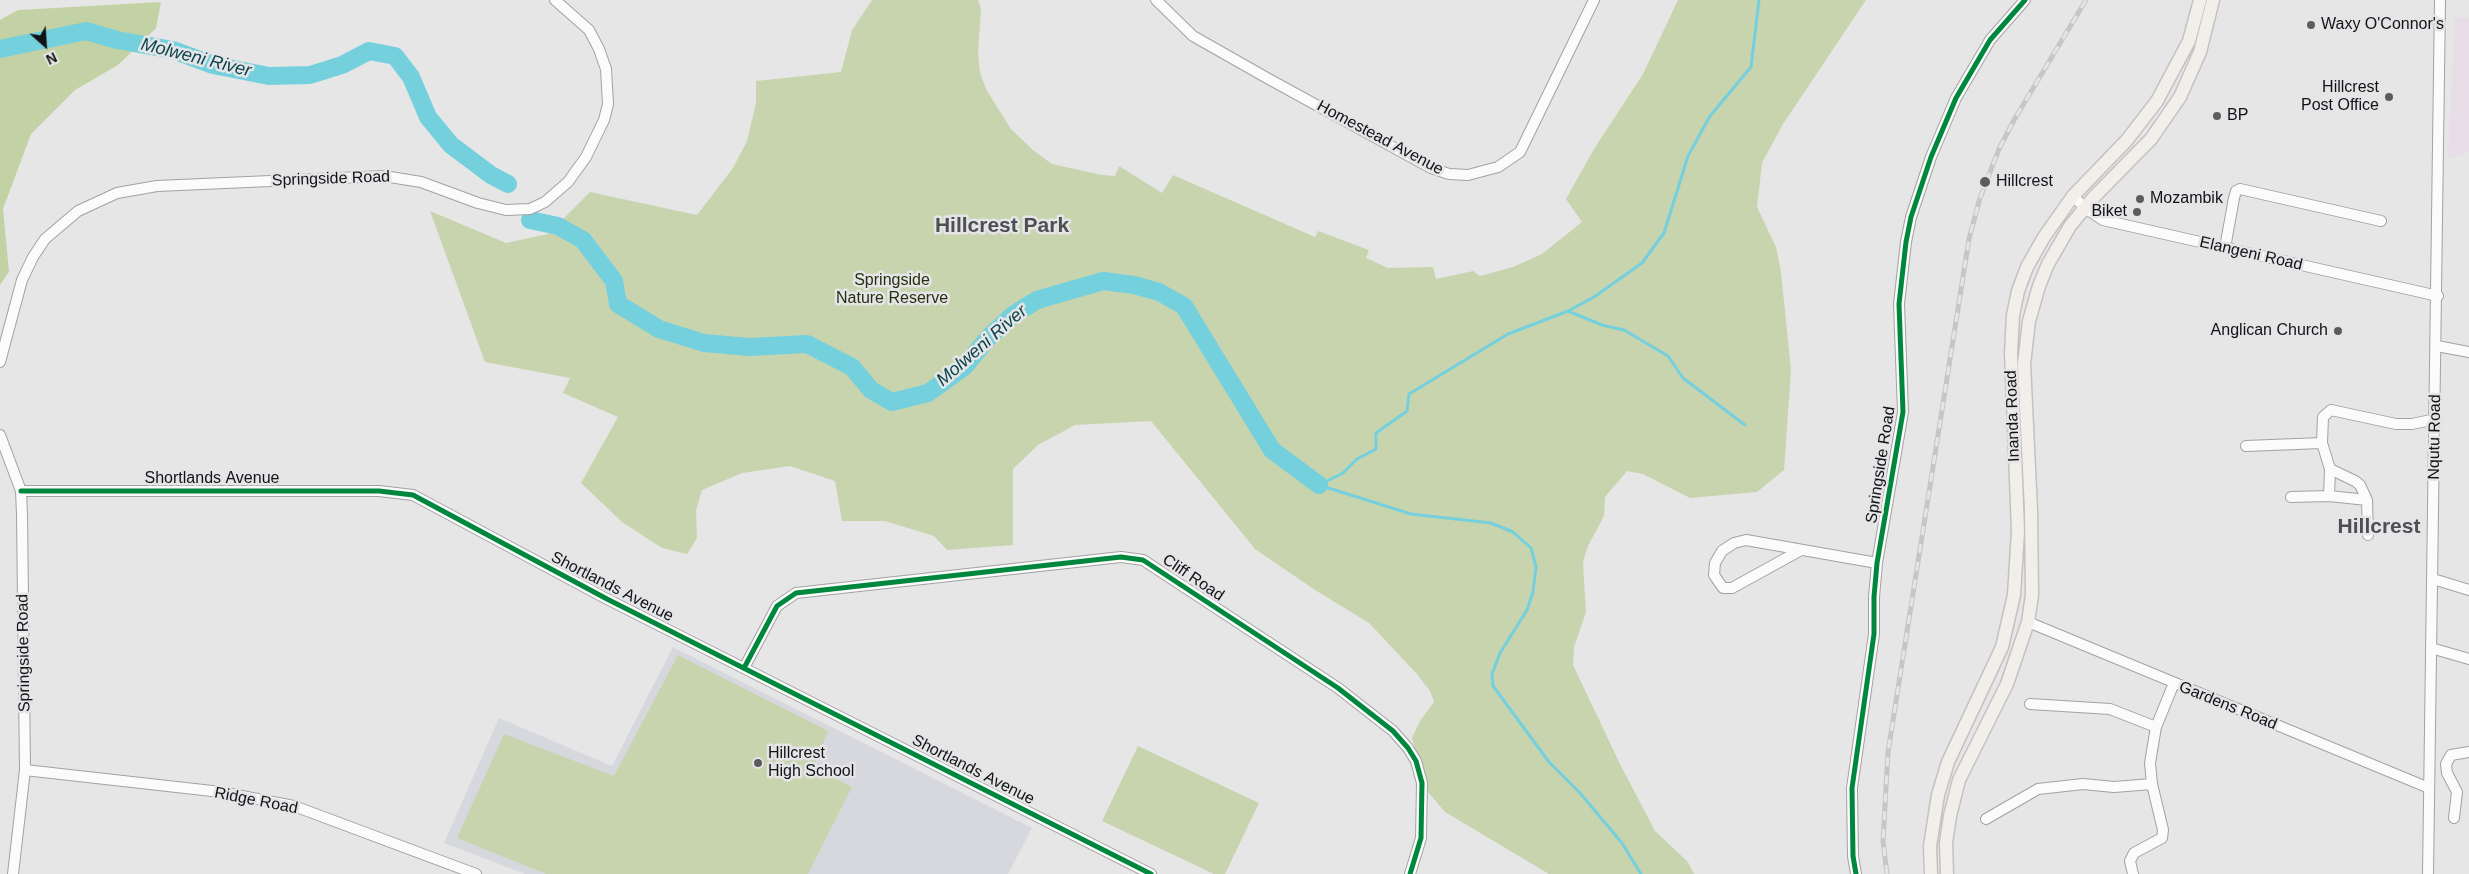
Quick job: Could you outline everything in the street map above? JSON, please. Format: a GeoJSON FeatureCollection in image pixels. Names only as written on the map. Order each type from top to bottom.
{"type":"FeatureCollection","features":[{"type":"Feature","properties":{"kind":"main road","name":"Inanda Road"},"geometry":{"type":"LineString","coordinates":[[1931,874],[1930,846],[1938,795],[1948,762],[2002,647],[2014,595],[2018,531],[2011,353],[2013,315],[2027,268],[2044,237],[2073,196],[2127,140],[2158,101],[2189,41],[2200,0]]}},
{"type":"Feature","properties":{"kind":"main road","name":"Inanda Road"},"geometry":{"type":"LineString","coordinates":[[1947,874],[1946,843],[1950,816],[1959,780],[2007,684],[2028,622],[2032,595],[2032,562],[2025,404],[2026,341],[2036,295],[2048,264],[2070,226],[2151,139],[2180,97],[2200,52],[2213,0]]}},
{"type":"Feature","properties":{"kind":"street","name":"Springside Road"},"geometry":{"type":"LineString","coordinates":[[0,362],[22,280],[32,257],[45,239],[78,211],[117,193],[157,186],[384,176],[403,177],[421,182],[506,210],[530,209],[545,202],[568,182],[586,157],[604,120],[608,104],[606,69],[599,49],[589,30],[555,0]]}},
{"type":"Feature","properties":{"kind":"street","name":"Homestead Avenue"},"geometry":{"type":"LineString","coordinates":[[1156,0],[1193,36],[1267,78],[1431,168],[1448,174],[1468,174],[1498,167],[1520,152],[1594,0]]}},
{"type":"Feature","properties":{"kind":"street","name":"Springside Road"},"geometry":{"type":"LineString","coordinates":[[1856,874],[1853,856],[1852,788],[1874,634],[1874,597],[1878,563],[1903,412],[1899,304],[1911,217],[1931,157],[1956,98],[1990,40],[2026,0]]}},
{"type":"Feature","properties":{"kind":"street","name":"Nqutu Road"},"geometry":{"type":"LineString","coordinates":[[2428,874],[2438,296],[2440,0]]}},
{"type":"Feature","properties":{"kind":"street"},"geometry":{"type":"LineString","coordinates":[[2226,248],[2234,198],[2236,191],[2240,189],[2381,221]]}},
{"type":"Feature","properties":{"kind":"street","name":"Elangeni Road"},"geometry":{"type":"LineString","coordinates":[[2073,196],[2085,208],[2103,220],[2438,296]]}},
{"type":"Feature","properties":{"kind":"street"},"geometry":{"type":"LineString","coordinates":[[2437,346],[2469,352]]}},
{"type":"Feature","properties":{"kind":"street"},"geometry":{"type":"LineString","coordinates":[[2329,496],[2330,469],[2322,443],[2323,417],[2331,410],[2396,424],[2412,424],[2436,418]]}},
{"type":"Feature","properties":{"kind":"street","name":"Springside Road"},"geometry":{"type":"LineString","coordinates":[[0,435],[21,491],[25,770],[13,874]]}},
{"type":"Feature","properties":{"kind":"street"},"geometry":{"type":"LineString","coordinates":[[2246,446],[2322,443]]}},
{"type":"Feature","properties":{"kind":"street"},"geometry":{"type":"LineString","coordinates":[[2330,469],[2357,482],[2366,500],[2368,535]]}},
{"type":"Feature","properties":{"kind":"street","name":"Shortlands Avenue"},"geometry":{"type":"LineString","coordinates":[[21,491],[379,491],[413,495],[607,599],[1151,874]]}},
{"type":"Feature","properties":{"kind":"street"},"geometry":{"type":"LineString","coordinates":[[2291,497],[2329,496],[2366,500]]}},
{"type":"Feature","properties":{"kind":"street"},"geometry":{"type":"LineString","coordinates":[[1801,550],[1732,588],[1723,588],[1714,575],[1713,569],[1718,557],[1727,546],[1746,540],[1878,563]]}},
{"type":"Feature","properties":{"kind":"street","name":"Cliff Road"},"geometry":{"type":"LineString","coordinates":[[744,668],[777,606],[796,592],[1121,557],[1143,560],[1338,688],[1393,730],[1416,761],[1422,783],[1421,838],[1410,874]]}},
{"type":"Feature","properties":{"kind":"street"},"geometry":{"type":"LineString","coordinates":[[2433,579],[2469,590]]}},
{"type":"Feature","properties":{"kind":"street","name":"Gardens Road"},"geometry":{"type":"LineString","coordinates":[[2028,622],[2429,788]]}},
{"type":"Feature","properties":{"kind":"street"},"geometry":{"type":"LineString","coordinates":[[2431,648],[2469,659]]}},
{"type":"Feature","properties":{"kind":"street"},"geometry":{"type":"LineString","coordinates":[[2132,874],[2130,861],[2134,853],[2162,838],[2163,830],[2152,784],[2150,763],[2156,727],[2174,683]]}},
{"type":"Feature","properties":{"kind":"street"},"geometry":{"type":"LineString","coordinates":[[2030,704],[2110,709],[2156,727]]}},
{"type":"Feature","properties":{"kind":"street"},"geometry":{"type":"LineString","coordinates":[[2443,764],[2454,753],[2469,752]]}},
{"type":"Feature","properties":{"kind":"street"},"geometry":{"type":"LineString","coordinates":[[2430,760],[2443,764],[2457,792],[2454,818]]}},
{"type":"Feature","properties":{"kind":"street","name":"Ridge Road"},"geometry":{"type":"LineString","coordinates":[[25,770],[222,792],[294,806],[476,874]]}},
{"type":"Feature","properties":{"kind":"street"},"geometry":{"type":"LineString","coordinates":[[1986,820],[2038,790],[2083,784],[2114,787],[2152,784]]}},
{"type":"Feature","properties":{"kind":"shaded area"},"geometry":{"type":"Polygon","coordinates":[[[2455,18],[2469,18],[2469,152],[2448,159],[2455,18]]]}},
{"type":"Feature","properties":{"kind":"shaded area","name":"Hillcrest High School"},"geometry":{"type":"Polygon","coordinates":[[[673,647],[1032,828],[1008,874],[525,874],[444,843],[499,718],[612,766],[673,647]]]}},
{"type":"Feature","properties":{"kind":"green space","name":"Springside Nature Reserve"},"geometry":{"type":"Polygon","coordinates":[[[872,0],[978,0],[981,9],[978,52],[980,73],[987,91],[1011,129],[1033,150],[1052,164],[1115,176],[1119,166],[1162,193],[1173,175],[1315,237],[1318,231],[1369,250],[1366,258],[1388,268],[1433,267],[1436,279],[1473,271],[1480,276],[1513,267],[1542,254],[1582,222],[1566,199],[1594,149],[1643,74],[1678,0],[1866,0],[1783,124],[1762,163],[1757,207],[1776,247],[1781,272],[1791,370],[1784,470],[1757,492],[1690,498],[1643,474],[1627,471],[1605,497],[1604,516],[1588,546],[1583,562],[1586,612],[1574,647],[1573,665],[1620,764],[1655,831],[1688,862],[1694,874],[1549,874],[1445,812],[1428,792],[1412,738],[1420,721],[1434,702],[1430,691],[1416,673],[1369,623],[1315,590],[1255,549],[1151,421],[1075,425],[1038,445],[1013,469],[1013,545],[947,550],[934,536],[885,521],[842,521],[835,481],[790,466],[742,473],[702,490],[696,510],[697,538],[687,554],[662,548],[622,522],[581,483],[618,417],[563,393],[570,378],[485,362],[430,211],[506,243],[548,234],[590,192],[697,215],[733,168],[747,141],[756,103],[756,81],[841,72],[852,30],[872,0]]]}},
{"type":"Feature","properties":{"kind":"green space"},"geometry":{"type":"Polygon","coordinates":[[[161,2],[156,28],[118,65],[75,90],[31,134],[3,209],[9,272],[0,285],[0,20],[18,10],[161,2]]]}},
{"type":"Feature","properties":{"kind":"green space","name":"Hillcrest High School"},"geometry":{"type":"Polygon","coordinates":[[[678,655],[828,731],[813,768],[852,787],[808,874],[546,874],[457,838],[504,734],[614,776],[678,655]]]}},
{"type":"Feature","properties":{"kind":"green space"},"geometry":{"type":"Polygon","coordinates":[[[1138,746],[1259,803],[1225,874],[1214,874],[1102,821],[1138,746]]]}},
{"type":"Feature","properties":{"kind":"waterway"},"geometry":{"type":"LineString","coordinates":[[1319,485],[1343,473],[1357,459],[1376,449],[1376,433],[1407,411],[1409,394],[1508,334],[1568,311],[1594,297],[1642,263],[1664,233],[1688,156],[1710,116],[1751,67],[1759,0]]}},
{"type":"Feature","properties":{"kind":"waterway","name":"Molweni River"},"geometry":{"type":"LineString","coordinates":[[0,49],[86,31],[117,40],[173,50],[213,65],[269,76],[310,75],[342,65],[369,51],[395,56],[411,77],[428,117],[451,145],[491,175],[508,184]]}},
{"type":"Feature","properties":{"kind":"waterway","name":"Molweni River"},"geometry":{"type":"LineString","coordinates":[[530,220],[558,226],[583,240],[614,281],[618,304],[659,329],[704,343],[749,347],[807,344],[852,367],[871,390],[892,402],[928,393],[964,367],[989,337],[1013,315],[1037,300],[1103,281],[1134,285],[1159,292],[1184,306],[1272,450],[1319,485]]}},
{"type":"Feature","properties":{"kind":"waterway"},"geometry":{"type":"LineString","coordinates":[[1568,311],[1602,325],[1624,330],[1668,356],[1683,378],[1745,425]]}},
{"type":"Feature","properties":{"kind":"waterway"},"geometry":{"type":"LineString","coordinates":[[1319,485],[1411,514],[1491,523],[1513,532],[1531,548],[1536,567],[1533,592],[1527,610],[1500,653],[1492,674],[1493,686],[1549,762],[1580,793],[1622,843],[1641,874]]}},
{"type":"Feature","properties":{"kind":"railway"},"geometry":{"type":"LineString","coordinates":[[1887,874],[1883,841],[1888,752],[1969,239],[1980,198],[1999,149],[2014,120],[2086,0]]}},
{"type":"Feature","properties":{"kind":"cycle path"},"geometry":{"type":"LineString","coordinates":[[1856,874],[1853,856],[1852,788],[1874,634],[1874,597],[1877,563],[1903,412],[1899,304],[1906,242],[1911,217],[1931,157],[1956,98],[1990,40],[2025,0]]}},
{"type":"Feature","properties":{"kind":"cycle path"},"geometry":{"type":"LineString","coordinates":[[21,491],[379,491],[413,495],[607,599],[1151,874]]}},
{"type":"Feature","properties":{"kind":"cycle path"},"geometry":{"type":"LineString","coordinates":[[744,668],[777,606],[796,593],[1121,557],[1143,560],[1338,688],[1393,731],[1408,748],[1416,761],[1422,783],[1421,838],[1410,874]]}},
{"type":"Feature","properties":{"kind":"place","name":"Waxy O'Connor's"},"geometry":{"type":"Point","coordinates":[2311,25]}},
{"type":"Feature","properties":{"kind":"place","name":"Hillcrest Post Office"},"geometry":{"type":"Point","coordinates":[2389,97]}},
{"type":"Feature","properties":{"kind":"place","name":"BP"},"geometry":{"type":"Point","coordinates":[2217,116]}},
{"type":"Feature","properties":{"kind":"place","name":"Hillcrest"},"geometry":{"type":"Point","coordinates":[1985,182]}},
{"type":"Feature","properties":{"kind":"place","name":"Mozambik"},"geometry":{"type":"Point","coordinates":[2140,199]}},
{"type":"Feature","properties":{"kind":"place","name":"Biket"},"geometry":{"type":"Point","coordinates":[2137,212]}},
{"type":"Feature","properties":{"kind":"place","name":"Anglican Church"},"geometry":{"type":"Point","coordinates":[2338,331]}},
{"type":"Feature","properties":{"kind":"place","name":"Hillcrest High School"},"geometry":{"type":"Point","coordinates":[758,763]}},
{"type":"Feature","properties":{"kind":"district","name":"Hillcrest Park"},"geometry":{"type":"Point","coordinates":[1002,226]}},
{"type":"Feature","properties":{"kind":"district","name":"Hillcrest"},"geometry":{"type":"Point","coordinates":[2379,527]}}]}
